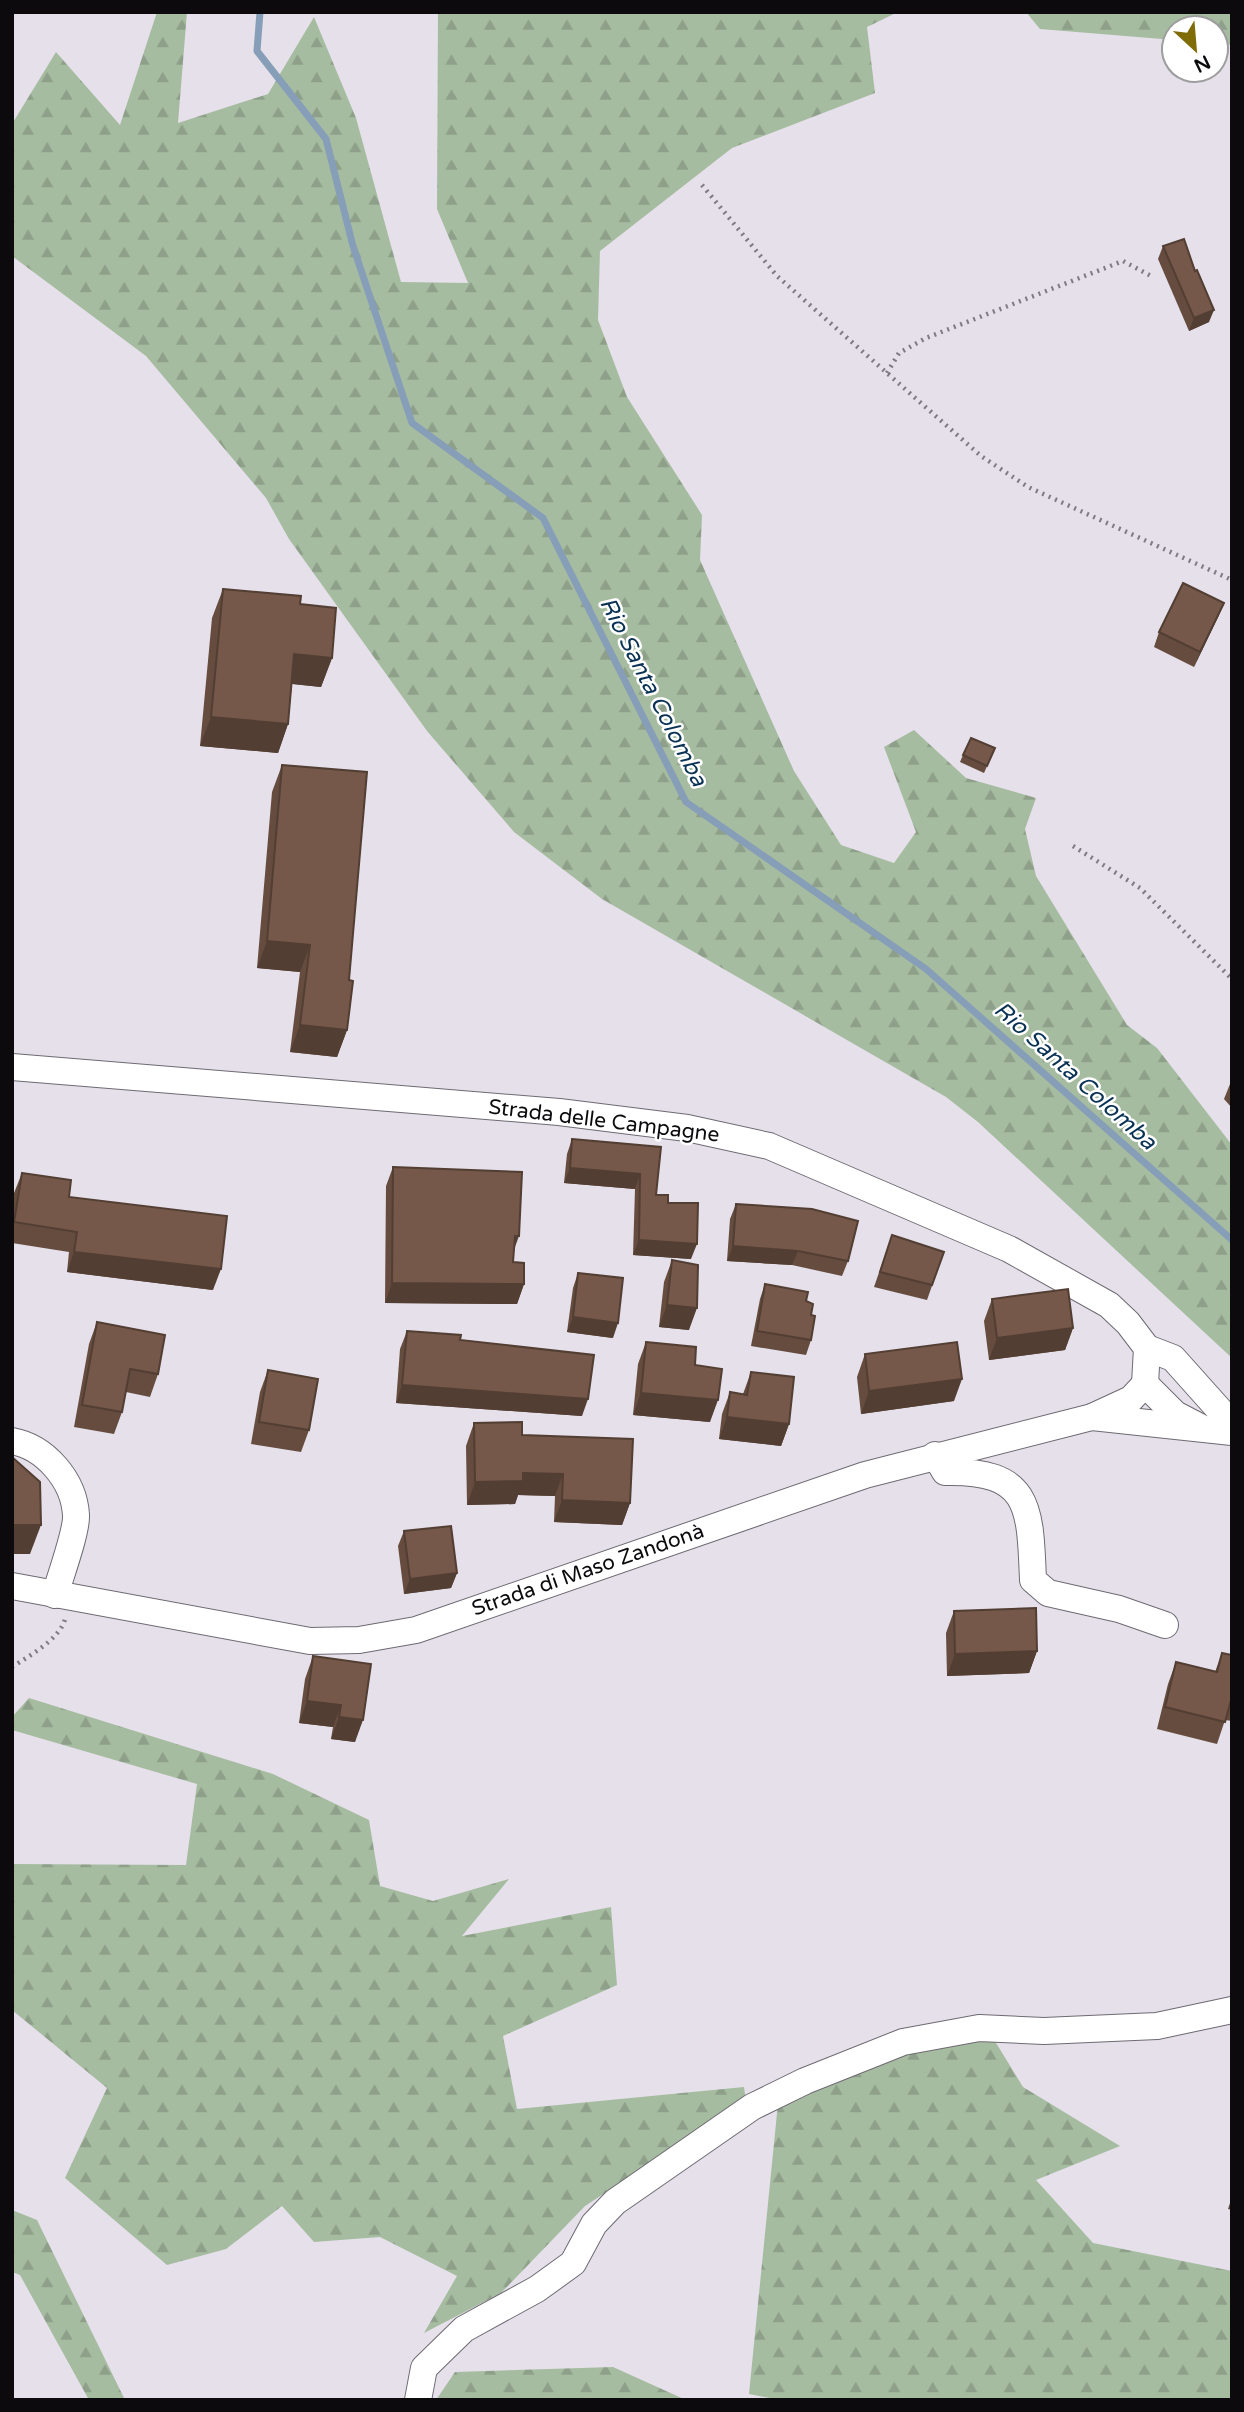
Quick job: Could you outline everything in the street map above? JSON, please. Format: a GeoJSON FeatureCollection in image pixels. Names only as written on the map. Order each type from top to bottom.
{"type":"FeatureCollection","features":[{"type":"Feature","properties":{"kind":"street","name":"Strada delle Campagne"},"geometry":{"type":"LineString","coordinates":[[12,1067],[559,1112],[687,1128],[769,1146],[1009,1249],[1109,1306],[1128,1323],[1147,1348]]}},
{"type":"Feature","properties":{"kind":"street"},"geometry":{"type":"LineString","coordinates":[[1202,1428],[1175,1414],[1145,1384],[1147,1348],[1173,1358],[1232,1424]]}},
{"type":"Feature","properties":{"kind":"street"},"geometry":{"type":"LineString","coordinates":[[1145,1384],[1203,1394]]}},
{"type":"Feature","properties":{"kind":"street","name":"Strada di Maso Zandonà"},"geometry":{"type":"LineString","coordinates":[[12,1586],[310,1641],[359,1640],[416,1630],[864,1475],[1092,1417],[1132,1399],[1145,1384]]}},
{"type":"Feature","properties":{"kind":"street"},"geometry":{"type":"LineString","coordinates":[[1092,1417],[1232,1432]]}},
{"type":"Feature","properties":{"kind":"street"},"geometry":{"type":"LineString","coordinates":[[12,1441],[28,1444],[63,1473],[76,1515],[63,1596]]}},
{"type":"Feature","properties":{"kind":"street"},"geometry":{"type":"LineString","coordinates":[[935,1455],[945,1472],[975,1471],[997,1477],[1020,1493],[1030,1527],[1033,1580],[1038,1587],[1048,1593],[1119,1609],[1165,1625]]}},
{"type":"Feature","properties":{"kind":"street"},"geometry":{"type":"LineString","coordinates":[[418,2400],[424,2368],[464,2329],[537,2289],[573,2263],[594,2224],[615,2202],[752,2107],[805,2081],[903,2042],[979,2028],[1044,2031],[1157,2026],[1232,2010]]}},
{"type":"Feature","properties":{"kind":"path"},"geometry":{"type":"LineString","coordinates":[[702,185],[777,276],[981,456],[1028,487],[1232,580]]}},
{"type":"Feature","properties":{"kind":"path"},"geometry":{"type":"LineString","coordinates":[[887,373],[899,353],[926,338],[1123,261],[1151,276]]}},
{"type":"Feature","properties":{"kind":"path"},"geometry":{"type":"LineString","coordinates":[[1073,846],[1140,888],[1232,979]]}},
{"type":"Feature","properties":{"kind":"path"},"geometry":{"type":"LineString","coordinates":[[12,1667],[64,1626],[63,1596]]}},
{"type":"Feature","properties":{"kind":"green space"},"geometry":{"type":"Polygon","coordinates":[[[157,12],[187,12],[178,123],[268,94],[314,17],[356,118],[401,282],[468,283],[437,209],[438,12],[898,12],[867,27],[875,93],[732,148],[600,251],[598,320],[627,397],[702,515],[700,560],[794,771],[841,845],[894,863],[916,832],[884,747],[914,730],[966,778],[1036,798],[1025,829],[1036,876],[1127,1025],[1157,1048],[1232,1145],[1232,1358],[978,1122],[946,1097],[602,899],[514,832],[427,731],[289,539],[266,498],[146,356],[12,256],[12,124],[56,52],[120,125],[157,12]]]}},
{"type":"Feature","properties":{"kind":"green space"},"geometry":{"type":"Polygon","coordinates":[[[1026,12],[1232,12],[1232,45],[1230,14],[1160,14],[1160,39],[1040,29],[1026,12]]]}},
{"type":"Feature","properties":{"kind":"green space"},"geometry":{"type":"Polygon","coordinates":[[[29,1698],[273,1774],[369,1820],[380,1886],[433,1901],[509,1879],[462,1936],[611,1907],[617,1985],[503,2036],[517,2109],[744,2087],[746,2101],[585,2206],[501,2293],[424,2333],[457,2276],[380,2237],[314,2242],[282,2206],[226,2249],[167,2265],[65,2178],[107,2088],[12,2010],[12,1864],[186,1865],[197,1784],[12,1730],[12,1717],[29,1698]]]}},
{"type":"Feature","properties":{"kind":"green space"},"geometry":{"type":"Polygon","coordinates":[[[891,2032],[993,2038],[1023,2087],[1120,2146],[1036,2180],[1093,2243],[1232,2271],[1232,2400],[780,2400],[749,2394],[780,2083],[891,2032]]]}},
{"type":"Feature","properties":{"kind":"green space"},"geometry":{"type":"Polygon","coordinates":[[[12,2210],[37,2220],[125,2400],[89,2400],[20,2275],[12,2272],[12,2210]]]}},
{"type":"Feature","properties":{"kind":"green space"},"geometry":{"type":"Polygon","coordinates":[[[613,2367],[686,2400],[436,2400],[455,2372],[613,2367]]]}},
{"type":"Feature","properties":{"kind":"building"},"geometry":{"type":"Polygon","coordinates":[[[1184,239],[1195,271],[1197,270],[1214,310],[1194,318],[1163,246],[1184,239]]]}},
{"type":"Feature","properties":{"kind":"building"},"geometry":{"type":"Polygon","coordinates":[[[1183,583],[1224,603],[1200,652],[1159,632],[1183,583]]]}},
{"type":"Feature","properties":{"kind":"building"},"geometry":{"type":"Polygon","coordinates":[[[223,589],[301,596],[300,604],[336,608],[332,658],[294,654],[288,724],[211,717],[223,589]]]}},
{"type":"Feature","properties":{"kind":"building"},"geometry":{"type":"Polygon","coordinates":[[[971,738],[995,748],[987,766],[963,755],[971,738]]]}},
{"type":"Feature","properties":{"kind":"building"},"geometry":{"type":"Polygon","coordinates":[[[282,765],[367,772],[349,980],[353,981],[347,1030],[300,1025],[310,945],[267,941],[282,765]]]}},
{"type":"Feature","properties":{"kind":"building"},"geometry":{"type":"Polygon","coordinates":[[[572,1139],[661,1147],[656,1195],[668,1195],[668,1203],[698,1203],[697,1244],[639,1240],[640,1174],[570,1168],[572,1139]]]}},
{"type":"Feature","properties":{"kind":"building"},"geometry":{"type":"Polygon","coordinates":[[[393,1167],[522,1172],[519,1236],[515,1236],[513,1262],[524,1263],[524,1284],[392,1283],[393,1167]]]}},
{"type":"Feature","properties":{"kind":"building"},"geometry":{"type":"Polygon","coordinates":[[[22,1173],[71,1180],[69,1197],[227,1216],[221,1269],[74,1252],[77,1232],[14,1222],[22,1173]]]}},
{"type":"Feature","properties":{"kind":"building"},"geometry":{"type":"Polygon","coordinates":[[[736,1204],[812,1209],[858,1221],[848,1261],[798,1251],[733,1246],[736,1204]]]}},
{"type":"Feature","properties":{"kind":"building"},"geometry":{"type":"Polygon","coordinates":[[[892,1235],[944,1252],[932,1285],[880,1272],[892,1235]]]}},
{"type":"Feature","properties":{"kind":"building"},"geometry":{"type":"Polygon","coordinates":[[[672,1260],[698,1265],[697,1308],[667,1305],[672,1260]]]}},
{"type":"Feature","properties":{"kind":"building"},"geometry":{"type":"Polygon","coordinates":[[[578,1273],[623,1278],[618,1323],[573,1317],[578,1273]]]}},
{"type":"Feature","properties":{"kind":"building"},"geometry":{"type":"Polygon","coordinates":[[[765,1284],[808,1292],[806,1301],[813,1304],[811,1315],[815,1316],[811,1340],[757,1331],[765,1284]]]}},
{"type":"Feature","properties":{"kind":"building"},"geometry":{"type":"Polygon","coordinates":[[[1068,1289],[1073,1328],[997,1338],[992,1299],[1068,1289]]]}},
{"type":"Feature","properties":{"kind":"building"},"geometry":{"type":"Polygon","coordinates":[[[97,1322],[165,1335],[158,1374],[130,1369],[122,1412],[82,1405],[97,1322]]]}},
{"type":"Feature","properties":{"kind":"building"},"geometry":{"type":"Polygon","coordinates":[[[407,1331],[461,1335],[460,1340],[594,1355],[588,1399],[402,1385],[407,1331]]]}},
{"type":"Feature","properties":{"kind":"building"},"geometry":{"type":"Polygon","coordinates":[[[646,1342],[696,1347],[695,1365],[722,1369],[718,1400],[641,1393],[646,1342]]]}},
{"type":"Feature","properties":{"kind":"building"},"geometry":{"type":"Polygon","coordinates":[[[957,1342],[962,1379],[869,1391],[865,1354],[957,1342]]]}},
{"type":"Feature","properties":{"kind":"building"},"geometry":{"type":"Polygon","coordinates":[[[268,1370],[318,1379],[309,1430],[259,1422],[268,1370]]]}},
{"type":"Feature","properties":{"kind":"building"},"geometry":{"type":"Polygon","coordinates":[[[751,1372],[794,1377],[789,1424],[727,1417],[730,1392],[747,1395],[751,1372]]]}},
{"type":"Feature","properties":{"kind":"building"},"geometry":{"type":"Polygon","coordinates":[[[522,1422],[522,1435],[633,1439],[630,1503],[562,1500],[563,1474],[523,1473],[523,1481],[475,1482],[474,1423],[522,1422]]]}},
{"type":"Feature","properties":{"kind":"building"},"geometry":{"type":"Polygon","coordinates":[[[12,1457],[40,1482],[41,1525],[12,1525],[12,1457]]]}},
{"type":"Feature","properties":{"kind":"building"},"geometry":{"type":"Polygon","coordinates":[[[451,1526],[457,1573],[410,1579],[404,1531],[451,1526]]]}},
{"type":"Feature","properties":{"kind":"building"},"geometry":{"type":"Polygon","coordinates":[[[1036,1608],[1037,1651],[955,1654],[954,1611],[1036,1608]]]}},
{"type":"Feature","properties":{"kind":"building"},"geometry":{"type":"Polygon","coordinates":[[[1222,1653],[1232,1655],[1232,1697],[1225,1722],[1165,1707],[1176,1662],[1217,1672],[1222,1653]]]}},
{"type":"Feature","properties":{"kind":"building"},"geometry":{"type":"Polygon","coordinates":[[[313,1656],[371,1664],[363,1720],[339,1717],[341,1705],[307,1701],[313,1656]]]}},
{"type":"Feature","properties":{"kind":"waterway","name":"Rio Santa Colomba"},"geometry":{"type":"LineString","coordinates":[[260,12],[257,51],[326,139],[353,246],[412,423],[543,518],[686,802],[926,969],[1232,1240]]}}]}
